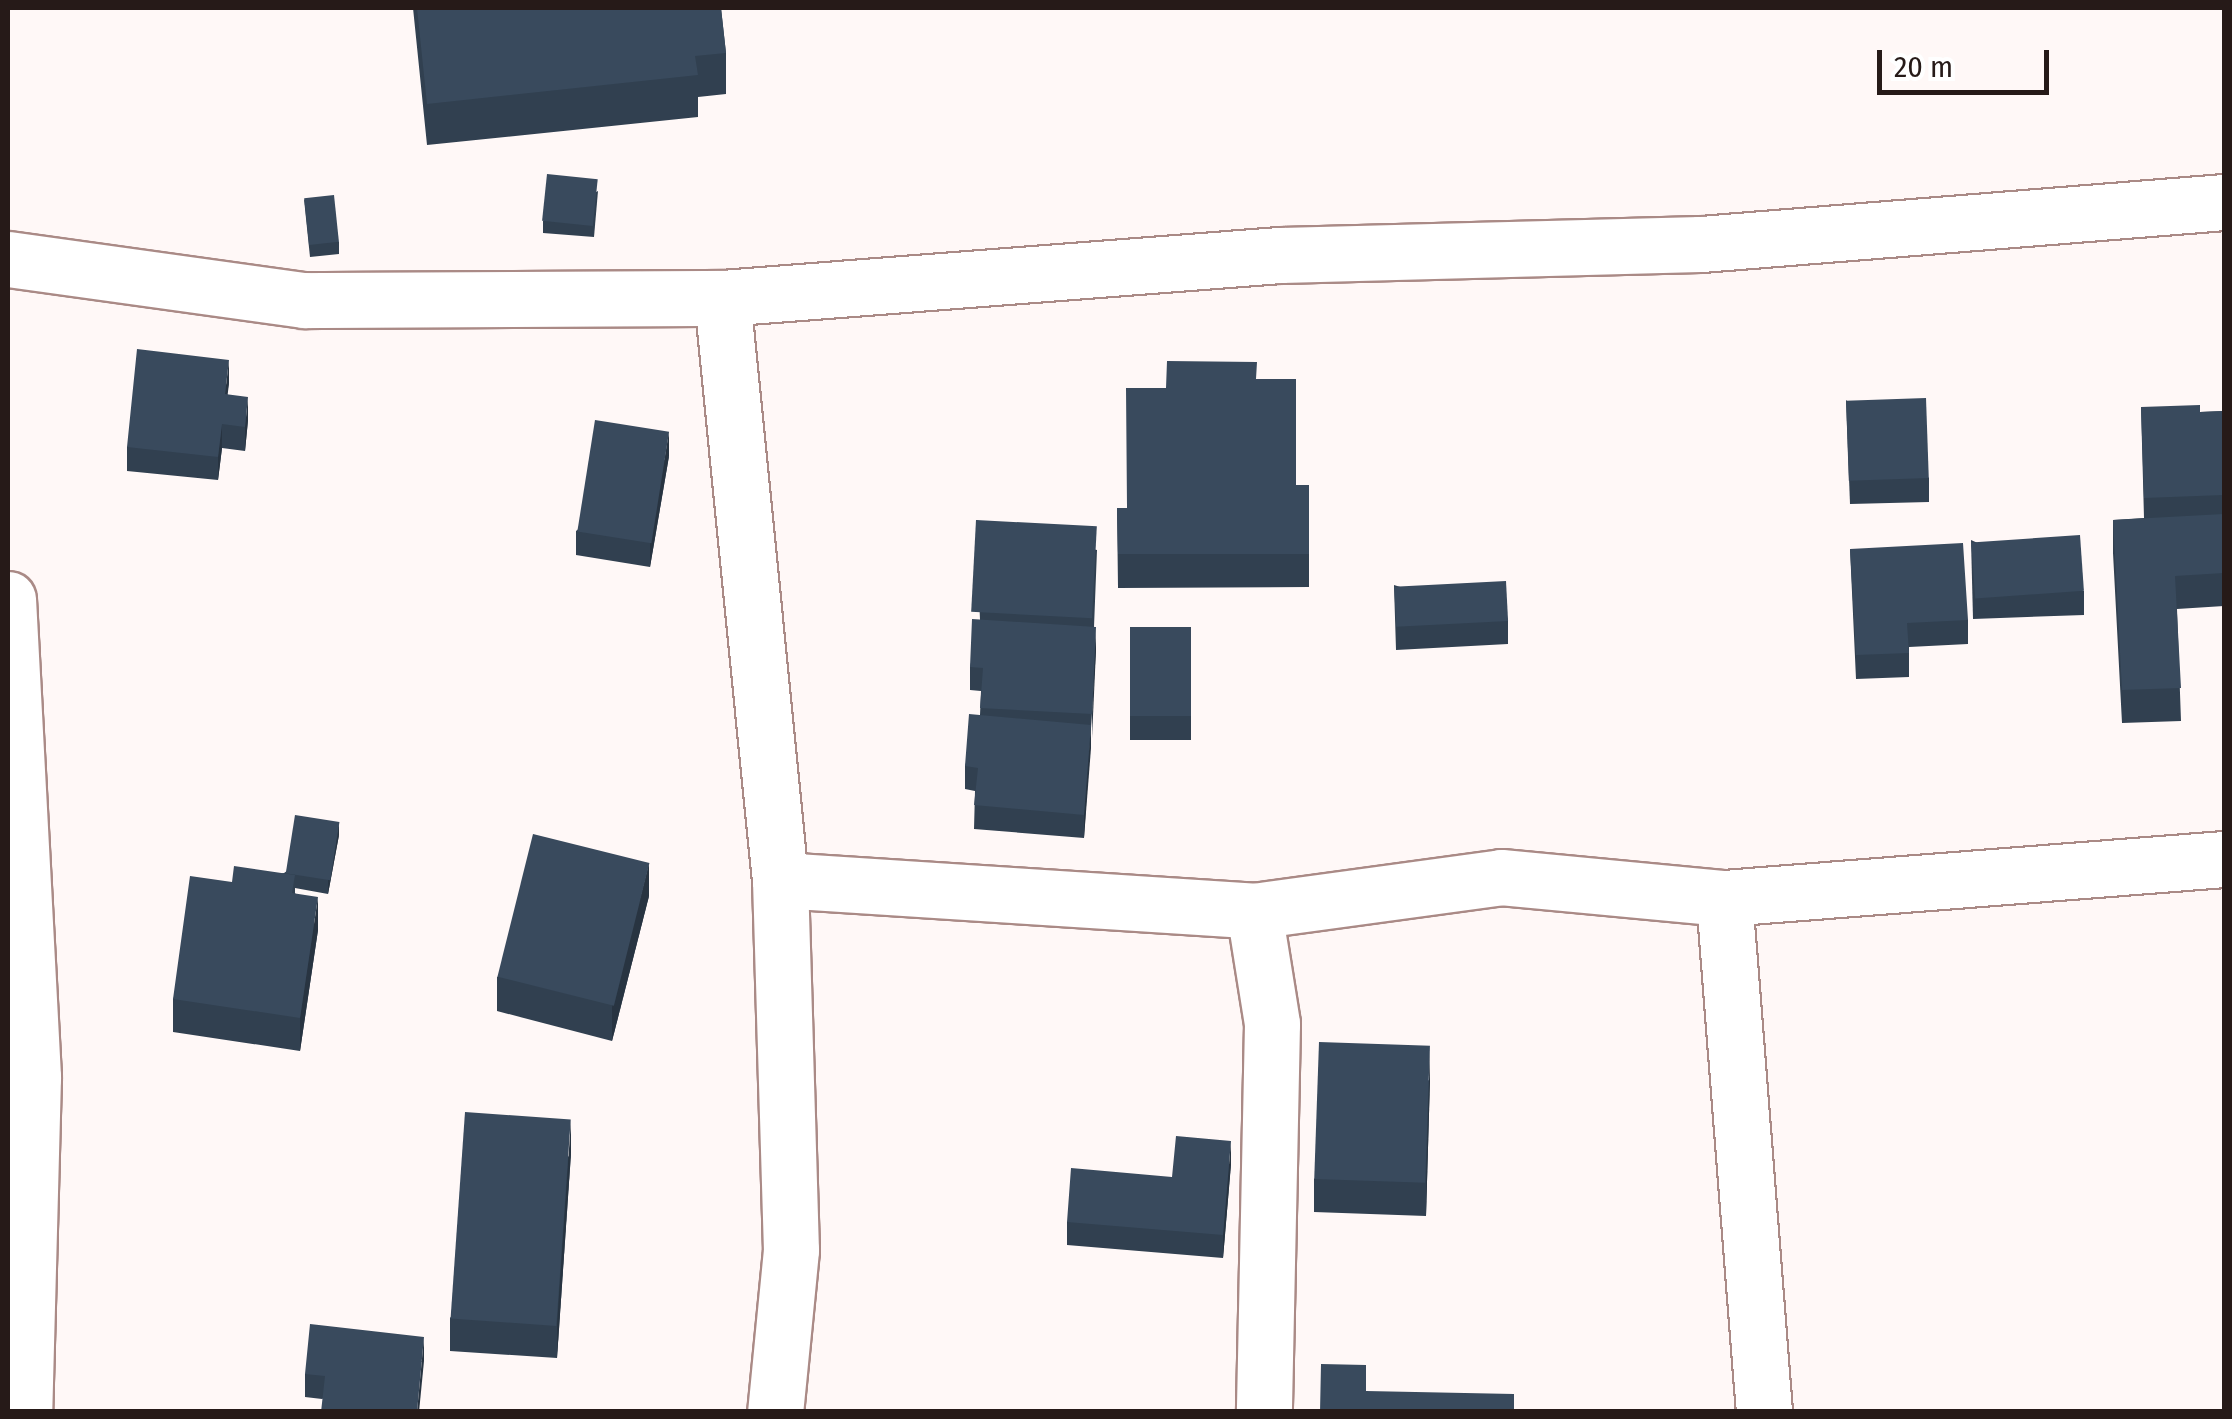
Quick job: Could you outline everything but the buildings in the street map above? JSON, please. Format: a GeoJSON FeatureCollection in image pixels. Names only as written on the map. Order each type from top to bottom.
{"type":"FeatureCollection","features":[{"type":"Feature","properties":{"kind":"street"},"geometry":{"type":"LineString","coordinates":[[8,259],[304,300],[722,298],[1280,254],[1701,244],[2224,202]]}},
{"type":"Feature","properties":{"kind":"street"},"geometry":{"type":"LineString","coordinates":[[722,298],[780,880],[791,1250],[776,1412]]}},
{"type":"Feature","properties":{"kind":"street"},"geometry":{"type":"LineString","coordinates":[[8,599],[15,835],[33,1077],[24,1412]]}},
{"type":"Feature","properties":{"kind":"street"},"geometry":{"type":"LineString","coordinates":[[780,880],[1254,911],[1501,877],[1724,898],[2224,859]]}},
{"type":"Feature","properties":{"kind":"street"},"geometry":{"type":"LineString","coordinates":[[1724,898],[1764,1412]]}},
{"type":"Feature","properties":{"kind":"street"},"geometry":{"type":"LineString","coordinates":[[1254,911],[1272,1024],[1264,1412]]}}]}
